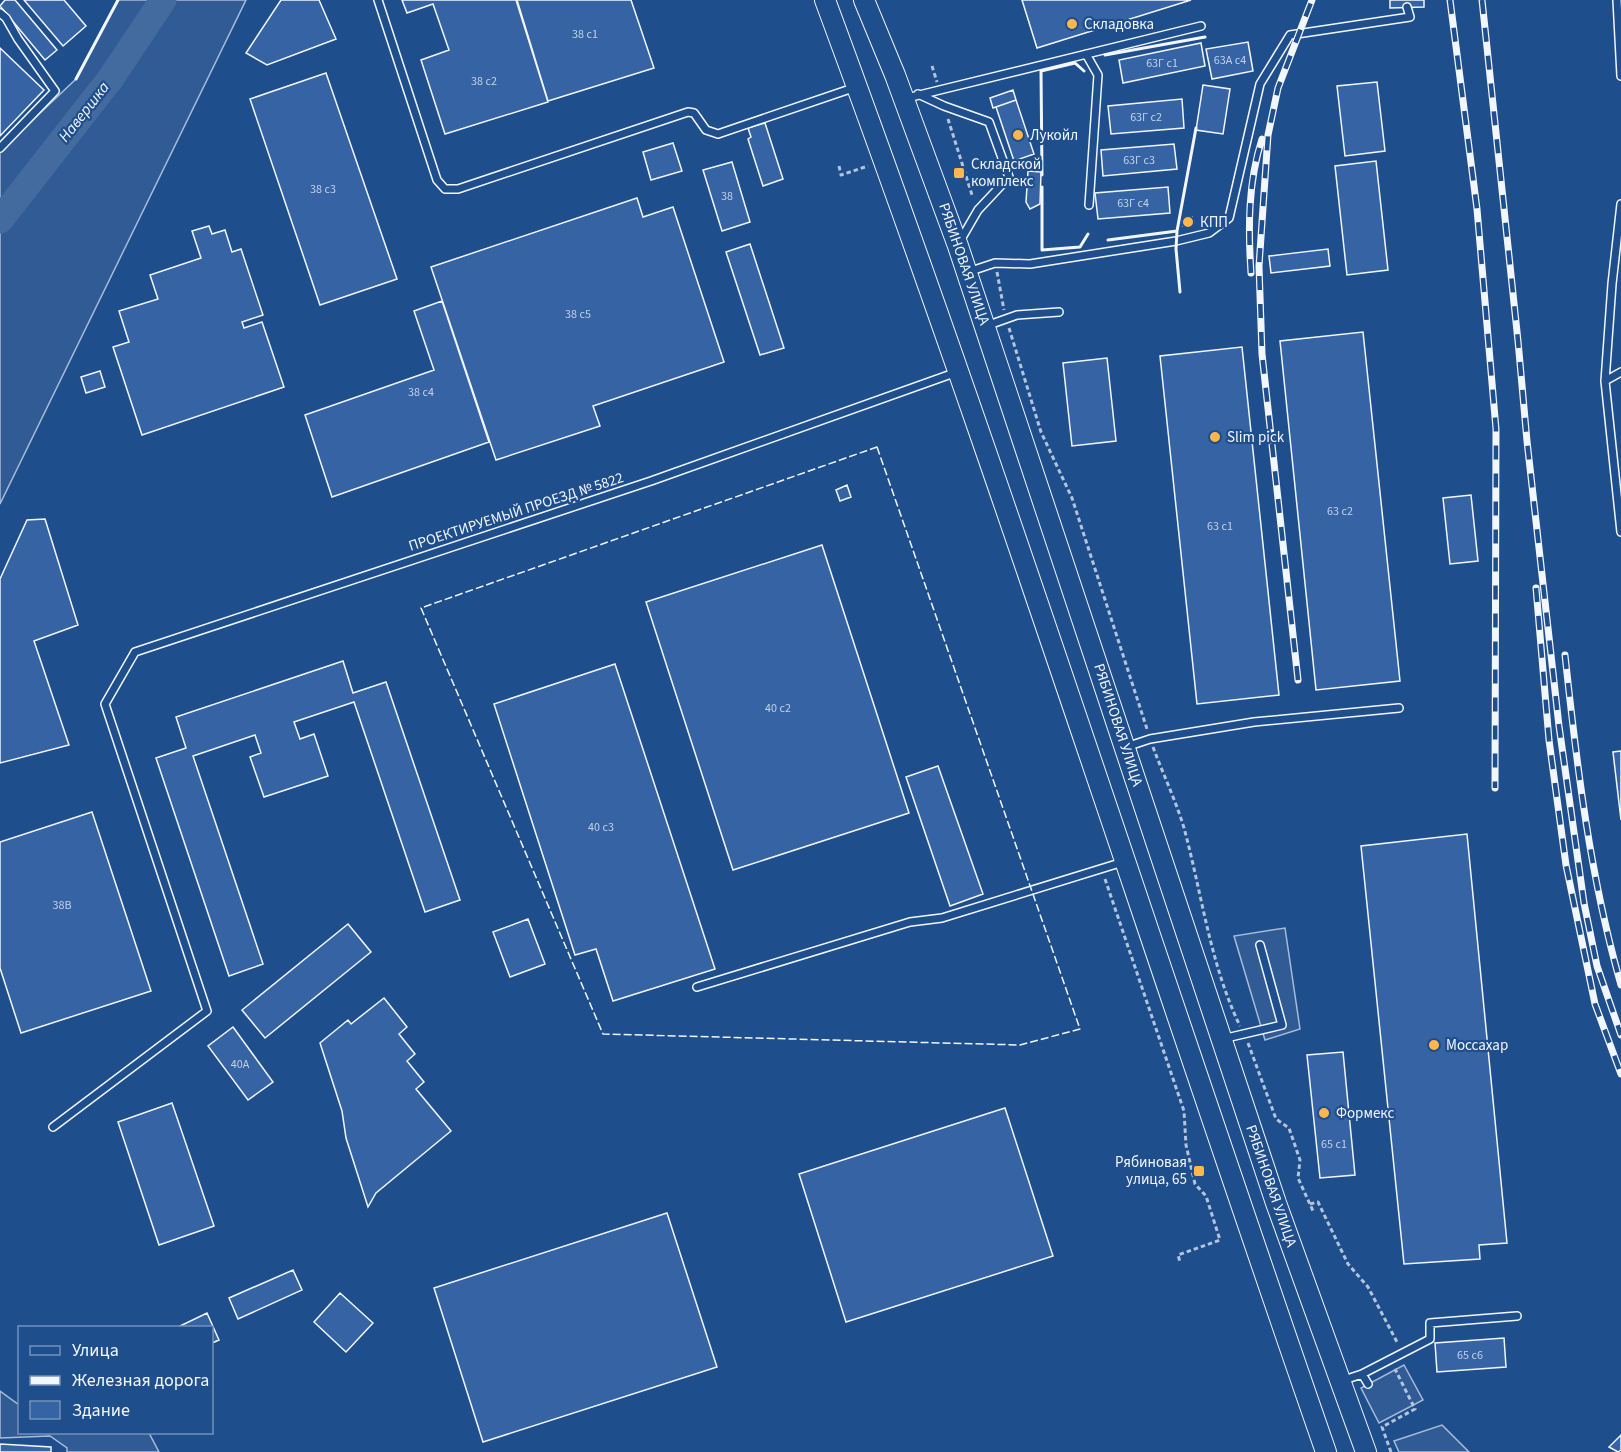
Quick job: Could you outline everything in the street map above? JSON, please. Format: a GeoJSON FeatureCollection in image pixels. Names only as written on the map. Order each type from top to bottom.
{"type":"FeatureCollection","features":[{"type":"Feature","properties":{"kind":"main road"},"geometry":{"type":"LineString","coordinates":[[813,0],[850,66]]}},
{"type":"Feature","properties":{"kind":"main road"},"geometry":{"type":"LineString","coordinates":[[825,0],[959,371],[1226,1165],[1326,1452]]}},
{"type":"Feature","properties":{"kind":"main road","name":"РЯБИНОВАЯ УЛИЦА"},"geometry":{"type":"LineString","coordinates":[[864,0],[877,32],[911,97],[958,246],[1276,1203],[1366,1452]]}},
{"type":"Feature","properties":{"kind":"main road"},"geometry":{"type":"LineString","coordinates":[[870,0],[877,32]]}},
{"type":"Feature","properties":{"kind":"lane"},"geometry":{"type":"LineString","coordinates":[[378,0],[437,180],[445,189],[458,189],[688,112],[694,113],[706,130],[718,134],[857,87]]}},
{"type":"Feature","properties":{"kind":"lane"},"geometry":{"type":"LineString","coordinates":[[1617,0],[1621,76]]}},
{"type":"Feature","properties":{"kind":"lane"},"geometry":{"type":"LineString","coordinates":[[967,272],[996,263],[1030,264],[1176,241],[1209,233],[1229,218],[1260,84],[1290,35],[1410,17],[1407,7]]}},
{"type":"Feature","properties":{"kind":"lane"},"geometry":{"type":"LineString","coordinates":[[0,13],[6,18],[55,91],[0,148]]}},
{"type":"Feature","properties":{"kind":"lane"},"geometry":{"type":"LineString","coordinates":[[911,97],[1201,26]]}},
{"type":"Feature","properties":{"kind":"lane"},"geometry":{"type":"LineString","coordinates":[[1086,54],[1098,75],[1089,205]]}},
{"type":"Feature","properties":{"kind":"lane"},"geometry":{"type":"LineString","coordinates":[[911,97],[989,122],[1009,177],[978,210],[961,236],[958,246]]}},
{"type":"Feature","properties":{"kind":"lane"},"geometry":{"type":"LineString","coordinates":[[1621,204],[1605,381],[1621,532]]}},
{"type":"Feature","properties":{"kind":"lane"},"geometry":{"type":"LineString","coordinates":[[985,326],[1017,315],[1059,312]]}},
{"type":"Feature","properties":{"kind":"lane","name":"ПРОЕКТИРУЕМЫЙ ПРОЕЗД № 5822"},"geometry":{"type":"LineString","coordinates":[[53,1127],[207,1011],[105,704],[135,652],[651,481],[959,371]]}},
{"type":"Feature","properties":{"kind":"lane"},"geometry":{"type":"LineString","coordinates":[[1605,381],[1621,372]]}},
{"type":"Feature","properties":{"kind":"lane"},"geometry":{"type":"LineString","coordinates":[[1126,747],[1150,739],[1254,722],[1399,708]]}},
{"type":"Feature","properties":{"kind":"lane"},"geometry":{"type":"LineString","coordinates":[[697,987],[910,922],[942,918],[1125,862]]}},
{"type":"Feature","properties":{"kind":"lane"},"geometry":{"type":"LineString","coordinates":[[1222,1039],[1282,1025],[1260,945]]}},
{"type":"Feature","properties":{"kind":"lane"},"geometry":{"type":"LineString","coordinates":[[1341,1382],[1430,1340],[1430,1323],[1517,1316]]}},
{"type":"Feature","properties":{"kind":"lane"},"geometry":{"type":"LineString","coordinates":[[1362,1374],[1368,1384]]}},
{"type":"Feature","properties":{"kind":"path"},"geometry":{"type":"LineString","coordinates":[[932,66],[939,89]]}},
{"type":"Feature","properties":{"kind":"path"},"geometry":{"type":"LineString","coordinates":[[944,106],[972,195]]}},
{"type":"Feature","properties":{"kind":"path"},"geometry":{"type":"LineString","coordinates":[[839,166],[841,175],[874,164]]}},
{"type":"Feature","properties":{"kind":"path"},"geometry":{"type":"LineString","coordinates":[[996,263],[1006,319],[1041,432],[1072,498],[1150,739],[1184,827],[1203,909],[1229,1002],[1244,1033],[1276,1119],[1289,1128],[1300,1160],[1298,1178],[1314,1213]]}},
{"type":"Feature","properties":{"kind":"path"},"geometry":{"type":"LineString","coordinates":[[1102,869],[1184,1111],[1186,1145],[1195,1184],[1206,1196],[1220,1240],[1178,1255],[1180,1262]]}},
{"type":"Feature","properties":{"kind":"path"},"geometry":{"type":"LineString","coordinates":[[1310,1204],[1318,1202],[1348,1264],[1368,1287],[1403,1353],[1405,1363],[1394,1368],[1415,1409],[1382,1427],[1390,1452]]}},
{"type":"Feature","properties":{"kind":"shaded area"},"geometry":{"type":"Polygon","coordinates":[[[118,0],[246,0],[0,504],[0,151],[76,79],[118,0]]]}},
{"type":"Feature","properties":{"kind":"shaded area"},"geometry":{"type":"Polygon","coordinates":[[[1285,928],[1300,1029],[1265,1040],[1234,936],[1285,928]]]}},
{"type":"Feature","properties":{"kind":"shaded area"},"geometry":{"type":"Polygon","coordinates":[[[1404,1365],[1423,1400],[1379,1423],[1361,1388],[1404,1365]]]}},
{"type":"Feature","properties":{"kind":"shaded area"},"geometry":{"type":"Polygon","coordinates":[[[0,1391],[18,1404],[18,1434],[150,1434],[159,1452],[67,1452],[67,1448],[50,1436],[0,1438],[0,1391]]]}},
{"type":"Feature","properties":{"kind":"shaded area"},"geometry":{"type":"Polygon","coordinates":[[[1442,1425],[1469,1452],[1399,1452],[1394,1441],[1442,1425]]]}},
{"type":"Feature","properties":{"kind":"building"},"geometry":{"type":"Polygon","coordinates":[[[5,0],[15,0],[57,50],[45,60],[0,6],[5,0]]]}},
{"type":"Feature","properties":{"kind":"building"},"geometry":{"type":"Polygon","coordinates":[[[24,0],[64,0],[86,26],[63,46],[24,0]]]}},
{"type":"Feature","properties":{"kind":"building"},"geometry":{"type":"Polygon","coordinates":[[[281,0],[319,0],[336,39],[267,65],[246,53],[281,0]]]}},
{"type":"Feature","properties":{"kind":"building"},"geometry":{"type":"Polygon","coordinates":[[[402,0],[516,0],[548,102],[445,134],[421,60],[449,50],[433,4],[407,13],[402,0]]]}},
{"type":"Feature","properties":{"kind":"building"},"geometry":{"type":"Polygon","coordinates":[[[517,0],[631,0],[654,68],[548,101],[517,0]]]}},
{"type":"Feature","properties":{"kind":"building","name":"Складовка"},"geometry":{"type":"Polygon","coordinates":[[[1022,0],[1191,0],[1037,48],[1022,0]]]}},
{"type":"Feature","properties":{"kind":"building"},"geometry":{"type":"Polygon","coordinates":[[[1390,0],[1424,0],[1424,7],[1390,8],[1390,0]]]}},
{"type":"Feature","properties":{"kind":"building"},"geometry":{"type":"Polygon","coordinates":[[[1248,42],[1253,71],[1212,79],[1206,49],[1248,42]]]}},
{"type":"Feature","properties":{"kind":"building"},"geometry":{"type":"Polygon","coordinates":[[[1201,43],[1205,66],[1123,83],[1119,60],[1201,43]]]}},
{"type":"Feature","properties":{"kind":"building"},"geometry":{"type":"Polygon","coordinates":[[[0,48],[44,90],[0,136],[0,48]]]}},
{"type":"Feature","properties":{"kind":"building"},"geometry":{"type":"Polygon","coordinates":[[[326,73],[397,279],[320,305],[250,99],[326,73]]]}},
{"type":"Feature","properties":{"kind":"building"},"geometry":{"type":"Polygon","coordinates":[[[1377,82],[1385,151],[1345,156],[1337,86],[1377,82]]]}},
{"type":"Feature","properties":{"kind":"building"},"geometry":{"type":"Polygon","coordinates":[[[1203,85],[1230,89],[1223,134],[1196,130],[1203,85]]]}},
{"type":"Feature","properties":{"kind":"building"},"geometry":{"type":"Polygon","coordinates":[[[1013,90],[1016,100],[993,108],[990,98],[1013,90]]]}},
{"type":"Feature","properties":{"kind":"building"},"geometry":{"type":"Polygon","coordinates":[[[1182,99],[1184,128],[1111,134],[1108,106],[1182,99]]]}},
{"type":"Feature","properties":{"kind":"building"},"geometry":{"type":"Polygon","coordinates":[[[1016,100],[1034,154],[1014,161],[996,107],[1016,100]]]}},
{"type":"Feature","properties":{"kind":"building"},"geometry":{"type":"Polygon","coordinates":[[[765,123],[783,179],[763,186],[748,139],[751,137],[748,128],[765,123]]]}},
{"type":"Feature","properties":{"kind":"building"},"geometry":{"type":"Polygon","coordinates":[[[673,143],[682,171],[651,180],[643,152],[673,143]]]}},
{"type":"Feature","properties":{"kind":"building"},"geometry":{"type":"Polygon","coordinates":[[[1174,144],[1177,169],[1103,176],[1101,150],[1174,144]]]}},
{"type":"Feature","properties":{"kind":"building"},"geometry":{"type":"Polygon","coordinates":[[[1376,161],[1388,270],[1347,275],[1335,166],[1376,161]]]}},
{"type":"Feature","properties":{"kind":"building"},"geometry":{"type":"Polygon","coordinates":[[[732,162],[750,222],[722,231],[703,170],[732,162]]]}},
{"type":"Feature","properties":{"kind":"building"},"geometry":{"type":"Polygon","coordinates":[[[1028,171],[1041,172],[1040,204],[1030,209],[1026,202],[1028,171]]]}},
{"type":"Feature","properties":{"kind":"building"},"geometry":{"type":"Polygon","coordinates":[[[1168,187],[1170,213],[1098,219],[1095,193],[1168,187]]]}},
{"type":"Feature","properties":{"kind":"building"},"geometry":{"type":"Polygon","coordinates":[[[637,198],[643,217],[673,207],[724,362],[593,406],[600,426],[496,460],[431,267],[637,198]]]}},
{"type":"Feature","properties":{"kind":"building","name":"КПП"},"geometry":{"type":"Polygon","coordinates":[[[1192,217],[1194,222],[1183,226],[1182,221],[1192,217]]]}},
{"type":"Feature","properties":{"kind":"building"},"geometry":{"type":"Polygon","coordinates":[[[209,226],[212,234],[225,230],[232,252],[241,249],[263,315],[242,322],[244,328],[262,322],[284,387],[142,435],[113,347],[129,342],[119,311],[158,299],[150,275],[201,258],[192,231],[209,226]]]}},
{"type":"Feature","properties":{"kind":"building"},"geometry":{"type":"Polygon","coordinates":[[[750,244],[784,348],[760,355],[726,252],[750,244]]]}},
{"type":"Feature","properties":{"kind":"building"},"geometry":{"type":"Polygon","coordinates":[[[1328,249],[1330,266],[1271,273],[1269,256],[1328,249]]]}},
{"type":"Feature","properties":{"kind":"building"},"geometry":{"type":"Polygon","coordinates":[[[442,301],[489,442],[332,497],[305,415],[434,370],[414,311],[442,301]]]}},
{"type":"Feature","properties":{"kind":"building"},"geometry":{"type":"Polygon","coordinates":[[[1363,332],[1400,681],[1316,690],[1280,341],[1363,332]]]}},
{"type":"Feature","properties":{"kind":"building"},"geometry":{"type":"Polygon","coordinates":[[[1242,347],[1279,695],[1197,704],[1160,356],[1242,347]]]}},
{"type":"Feature","properties":{"kind":"building"},"geometry":{"type":"Polygon","coordinates":[[[1107,358],[1116,441],[1072,446],[1063,363],[1107,358]]]}},
{"type":"Feature","properties":{"kind":"building"},"geometry":{"type":"Polygon","coordinates":[[[100,371],[105,387],[86,393],[81,377],[100,371]]]}},
{"type":"Feature","properties":{"kind":"building"},"geometry":{"type":"Polygon","coordinates":[[[847,485],[851,497],[840,501],[836,490],[847,485]]]}},
{"type":"Feature","properties":{"kind":"building"},"geometry":{"type":"Polygon","coordinates":[[[1471,495],[1478,561],[1450,564],[1443,498],[1471,495]]]}},
{"type":"Feature","properties":{"kind":"building"},"geometry":{"type":"Polygon","coordinates":[[[45,519],[78,625],[34,641],[69,745],[0,763],[0,579],[27,520],[45,519]]]}},
{"type":"Feature","properties":{"kind":"building"},"geometry":{"type":"Polygon","coordinates":[[[822,545],[909,813],[733,870],[646,602],[822,545]]]}},
{"type":"Feature","properties":{"kind":"building"},"geometry":{"type":"Polygon","coordinates":[[[343,661],[353,693],[386,682],[460,900],[425,912],[354,702],[294,722],[300,739],[314,734],[328,776],[264,797],[250,757],[261,753],[255,735],[193,756],[263,964],[229,976],[156,758],[186,748],[176,717],[343,661]]]}},
{"type":"Feature","properties":{"kind":"building"},"geometry":{"type":"Polygon","coordinates":[[[615,664],[715,969],[613,1001],[596,949],[575,955],[494,704],[615,664]]]}},
{"type":"Feature","properties":{"kind":"building"},"geometry":{"type":"Polygon","coordinates":[[[1621,751],[1621,820],[1613,752],[1621,751]]]}},
{"type":"Feature","properties":{"kind":"building"},"geometry":{"type":"Polygon","coordinates":[[[938,766],[983,894],[950,906],[906,777],[938,766]]]}},
{"type":"Feature","properties":{"kind":"building"},"geometry":{"type":"Polygon","coordinates":[[[92,812],[151,991],[21,1033],[0,968],[0,842],[92,812]]]}},
{"type":"Feature","properties":{"kind":"building","name":"Моссахар"},"geometry":{"type":"Polygon","coordinates":[[[1467,834],[1507,1243],[1479,1245],[1480,1259],[1404,1264],[1361,846],[1467,834]]]}},
{"type":"Feature","properties":{"kind":"building"},"geometry":{"type":"Polygon","coordinates":[[[528,919],[545,964],[510,977],[493,932],[528,919]]]}},
{"type":"Feature","properties":{"kind":"building"},"geometry":{"type":"Polygon","coordinates":[[[348,924],[371,952],[265,1038],[242,1010],[348,924]]]}},
{"type":"Feature","properties":{"kind":"building"},"geometry":{"type":"Polygon","coordinates":[[[384,998],[407,1027],[399,1034],[415,1054],[407,1061],[424,1082],[416,1089],[451,1131],[376,1193],[368,1207],[346,1138],[342,1111],[320,1043],[348,1020],[351,1024],[384,998]]]}},
{"type":"Feature","properties":{"kind":"building"},"geometry":{"type":"Polygon","coordinates":[[[233,1027],[273,1082],[248,1100],[208,1046],[233,1027]]]}},
{"type":"Feature","properties":{"kind":"building"},"geometry":{"type":"Polygon","coordinates":[[[1343,1052],[1355,1175],[1320,1178],[1307,1055],[1343,1052]]]}},
{"type":"Feature","properties":{"kind":"building"},"geometry":{"type":"Polygon","coordinates":[[[172,1103],[214,1226],[159,1245],[118,1122],[172,1103]]]}},
{"type":"Feature","properties":{"kind":"building"},"geometry":{"type":"Polygon","coordinates":[[[1005,1108],[1053,1256],[846,1322],[799,1174],[1005,1108]]]}},
{"type":"Feature","properties":{"kind":"building"},"geometry":{"type":"Polygon","coordinates":[[[667,1213],[717,1367],[483,1442],[434,1288],[667,1213]]]}},
{"type":"Feature","properties":{"kind":"building"},"geometry":{"type":"Polygon","coordinates":[[[293,1270],[302,1290],[238,1319],[229,1298],[293,1270]]]}},
{"type":"Feature","properties":{"kind":"building"},"geometry":{"type":"Polygon","coordinates":[[[340,1293],[373,1323],[346,1352],[314,1322],[340,1293]]]}},
{"type":"Feature","properties":{"kind":"building"},"geometry":{"type":"Polygon","coordinates":[[[207,1313],[213,1326],[180,1326],[207,1313]]]}},
{"type":"Feature","properties":{"kind":"building"},"geometry":{"type":"Polygon","coordinates":[[[213,1326],[219,1340],[213,1343],[213,1326]]]}},
{"type":"Feature","properties":{"kind":"building"},"geometry":{"type":"Polygon","coordinates":[[[1504,1338],[1506,1367],[1437,1372],[1435,1343],[1504,1338]]]}},
{"type":"Feature","properties":{"kind":"building"},"geometry":{"type":"Polygon","coordinates":[[[1621,1435],[1621,1450],[1618,1452],[1609,1447],[1621,1435]]]}},
{"type":"Feature","properties":{"kind":"building"},"geometry":{"type":"Polygon","coordinates":[[[0,1444],[51,1447],[51,1452],[0,1452],[0,1444]]]}},
{"type":"Feature","properties":{"kind":"waterway","name":"Навершка"},"geometry":{"type":"LineString","coordinates":[[0,220],[111,78],[163,0]]}},
{"type":"Feature","properties":{"kind":"railway"},"geometry":{"type":"LineString","coordinates":[[1298,680],[1262,354],[1259,266],[1268,135],[1278,88],[1312,0]]}},
{"type":"Feature","properties":{"kind":"railway"},"geometry":{"type":"LineString","coordinates":[[1450,0],[1477,209],[1496,429],[1495,788]]}},
{"type":"Feature","properties":{"kind":"railway"},"geometry":{"type":"LineString","coordinates":[[1482,0],[1559,726],[1584,903],[1597,966],[1621,1035]]}},
{"type":"Feature","properties":{"kind":"railway"},"geometry":{"type":"LineString","coordinates":[[1251,273],[1250,205],[1257,155],[1262,139]]}},
{"type":"Feature","properties":{"kind":"railway"},"geometry":{"type":"LineString","coordinates":[[1536,588],[1549,740],[1566,865],[1595,1004],[1621,1074]]}},
{"type":"Feature","properties":{"kind":"railway"},"geometry":{"type":"LineString","coordinates":[[1565,655],[1586,822],[1601,904],[1621,985]]}},
{"type":"Feature","properties":{"kind":"fence"},"geometry":{"type":"LineString","coordinates":[[877,447],[1080,1029],[1020,1045],[603,1034],[421,608],[877,447]]}},
{"type":"Feature","properties":{"kind":"wall"},"geometry":{"type":"LineString","coordinates":[[76,79],[118,0]]}},
{"type":"Feature","properties":{"kind":"wall"},"geometry":{"type":"LineString","coordinates":[[1105,55],[1205,37]]}},
{"type":"Feature","properties":{"kind":"wall"},"geometry":{"type":"LineString","coordinates":[[1042,175],[1041,71],[1075,63],[1084,71]]}},
{"type":"Feature","properties":{"kind":"wall"},"geometry":{"type":"LineString","coordinates":[[1108,240],[1177,231],[1196,128]]}},
{"type":"Feature","properties":{"kind":"wall"},"geometry":{"type":"LineString","coordinates":[[1042,187],[1042,250],[1080,247],[1088,234]]}},
{"type":"Feature","properties":{"kind":"wall"},"geometry":{"type":"LineString","coordinates":[[1177,231],[1176,249],[1180,292]]}},
{"type":"Feature","properties":{"kind":"place","name":"Складовка"},"geometry":{"type":"Point","coordinates":[1072,24]}},
{"type":"Feature","properties":{"kind":"place","name":"Лукойл"},"geometry":{"type":"Point","coordinates":[1018,135]}},
{"type":"Feature","properties":{"kind":"place","name":"Складской комплекс"},"geometry":{"type":"Point","coordinates":[959,173]}},
{"type":"Feature","properties":{"kind":"place","name":"КПП"},"geometry":{"type":"Point","coordinates":[1188,222]}},
{"type":"Feature","properties":{"kind":"place","name":"Slim pick"},"geometry":{"type":"Point","coordinates":[1215,437]}},
{"type":"Feature","properties":{"kind":"place","name":"Моссахар"},"geometry":{"type":"Point","coordinates":[1434,1045]}},
{"type":"Feature","properties":{"kind":"place","name":"Формекс"},"geometry":{"type":"Point","coordinates":[1324,1113]}},
{"type":"Feature","properties":{"kind":"place","name":"Рябиновая улица, 65"},"geometry":{"type":"Point","coordinates":[1199,1171]}}]}
